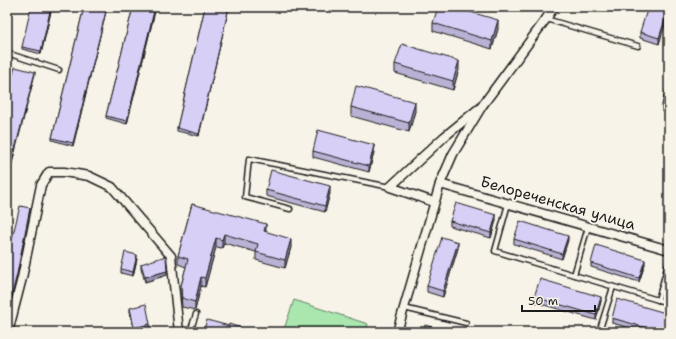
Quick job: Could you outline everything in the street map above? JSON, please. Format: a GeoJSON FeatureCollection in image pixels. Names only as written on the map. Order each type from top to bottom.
{"type":"FeatureCollection","features":[{"type":"Feature","properties":{"kind":"street"},"geometry":{"type":"LineString","coordinates":[[397,332],[434,202],[453,154],[482,106],[554,7]]}},
{"type":"Feature","properties":{"kind":"street"},"geometry":{"type":"LineString","coordinates":[[434,202],[390,187],[444,137],[482,106]]}},
{"type":"Feature","properties":{"kind":"street"},"geometry":{"type":"LineString","coordinates":[[8,332],[22,278],[41,185],[49,172],[64,172],[89,176],[112,187],[171,256],[179,332]]}},
{"type":"Feature","properties":{"kind":"street","name":"Белореченская улица"},"geometry":{"type":"LineString","coordinates":[[440,184],[669,250]]}},
{"type":"Feature","properties":{"kind":"lane"},"geometry":{"type":"LineString","coordinates":[[546,19],[638,46]]}},
{"type":"Feature","properties":{"kind":"lane"},"geometry":{"type":"LineString","coordinates":[[7,53],[59,70]]}},
{"type":"Feature","properties":{"kind":"lane"},"geometry":{"type":"LineString","coordinates":[[290,209],[245,197],[249,159],[390,187]]}},
{"type":"Feature","properties":{"kind":"lane"},"geometry":{"type":"LineString","coordinates":[[508,204],[495,251],[669,303]]}},
{"type":"Feature","properties":{"kind":"lane"},"geometry":{"type":"LineString","coordinates":[[574,275],[588,227]]}},
{"type":"Feature","properties":{"kind":"lane"},"geometry":{"type":"LineString","coordinates":[[658,300],[669,261]]}},
{"type":"Feature","properties":{"kind":"lane"},"geometry":{"type":"LineString","coordinates":[[599,332],[614,287]]}},
{"type":"Feature","properties":{"kind":"lane"},"geometry":{"type":"LineString","coordinates":[[404,308],[466,323]]}},
{"type":"Feature","properties":{"kind":"lane"},"geometry":{"type":"LineString","coordinates":[[190,332],[196,314]]}},
{"type":"Feature","properties":{"kind":"green space"},"geometry":{"type":"Polygon","coordinates":[[[294,300],[368,324],[366,332],[283,332],[294,300]]]}},
{"type":"Feature","properties":{"kind":"building"},"geometry":{"type":"Polygon","coordinates":[[[7,7],[11,7],[7,23],[7,7]]]}},
{"type":"Feature","properties":{"kind":"building"},"geometry":{"type":"Polygon","coordinates":[[[31,7],[51,7],[41,51],[22,47],[31,7]]]}},
{"type":"Feature","properties":{"kind":"building"},"geometry":{"type":"Polygon","coordinates":[[[84,7],[107,7],[73,143],[52,138],[84,7]]]}},
{"type":"Feature","properties":{"kind":"building"},"geometry":{"type":"Polygon","coordinates":[[[133,7],[155,7],[127,121],[106,116],[133,7]]]}},
{"type":"Feature","properties":{"kind":"building"},"geometry":{"type":"Polygon","coordinates":[[[205,7],[229,7],[199,134],[177,128],[205,7]]]}},
{"type":"Feature","properties":{"kind":"building"},"geometry":{"type":"Polygon","coordinates":[[[438,7],[453,7],[498,20],[492,41],[433,23],[438,7]]]}},
{"type":"Feature","properties":{"kind":"building"},"geometry":{"type":"Polygon","coordinates":[[[648,7],[669,7],[659,38],[640,32],[648,7]]]}},
{"type":"Feature","properties":{"kind":"building"},"geometry":{"type":"Polygon","coordinates":[[[402,44],[459,61],[453,81],[395,64],[402,44]]]}},
{"type":"Feature","properties":{"kind":"building"},"geometry":{"type":"Polygon","coordinates":[[[15,67],[35,72],[7,180],[7,97],[15,67]]]}},
{"type":"Feature","properties":{"kind":"building"},"geometry":{"type":"Polygon","coordinates":[[[669,78],[669,107],[662,105],[669,78]]]}},
{"type":"Feature","properties":{"kind":"building"},"geometry":{"type":"Polygon","coordinates":[[[356,86],[415,102],[409,123],[351,107],[356,86]]]}},
{"type":"Feature","properties":{"kind":"building"},"geometry":{"type":"Polygon","coordinates":[[[318,130],[374,145],[369,166],[313,151],[318,130]]]}},
{"type":"Feature","properties":{"kind":"building"},"geometry":{"type":"Polygon","coordinates":[[[271,170],[330,186],[325,206],[266,190],[271,170]]]}},
{"type":"Feature","properties":{"kind":"building"},"geometry":{"type":"Polygon","coordinates":[[[456,203],[496,215],[491,233],[450,221],[456,203]]]}},
{"type":"Feature","properties":{"kind":"building"},"geometry":{"type":"Polygon","coordinates":[[[192,204],[266,224],[264,231],[291,239],[285,260],[256,252],[258,244],[224,234],[222,240],[216,238],[205,278],[201,277],[195,302],[182,298],[181,286],[188,259],[178,256],[192,204]]]}},
{"type":"Feature","properties":{"kind":"building"},"geometry":{"type":"Polygon","coordinates":[[[20,206],[30,208],[17,274],[7,314],[7,259],[20,206]]]}},
{"type":"Feature","properties":{"kind":"building"},"geometry":{"type":"Polygon","coordinates":[[[520,221],[568,236],[562,254],[514,239],[520,221]]]}},
{"type":"Feature","properties":{"kind":"building"},"geometry":{"type":"Polygon","coordinates":[[[442,237],[458,242],[443,291],[427,286],[442,237]]]}},
{"type":"Feature","properties":{"kind":"building"},"geometry":{"type":"Polygon","coordinates":[[[596,245],[645,260],[639,278],[591,263],[596,245]]]}},
{"type":"Feature","properties":{"kind":"building"},"geometry":{"type":"Polygon","coordinates":[[[125,252],[137,255],[133,272],[121,269],[125,252]]]}},
{"type":"Feature","properties":{"kind":"building"},"geometry":{"type":"Polygon","coordinates":[[[166,256],[167,271],[145,277],[141,264],[166,256]]]}},
{"type":"Feature","properties":{"kind":"building"},"geometry":{"type":"Polygon","coordinates":[[[669,278],[669,287],[666,286],[669,278]]]}},
{"type":"Feature","properties":{"kind":"building"},"geometry":{"type":"Polygon","coordinates":[[[540,279],[601,297],[596,315],[534,297],[540,279]]]}},
{"type":"Feature","properties":{"kind":"building"},"geometry":{"type":"Polygon","coordinates":[[[617,299],[669,314],[669,332],[661,332],[612,318],[617,299]]]}},
{"type":"Feature","properties":{"kind":"building"},"geometry":{"type":"Polygon","coordinates":[[[146,304],[150,324],[134,328],[130,308],[146,304]]]}},
{"type":"Feature","properties":{"kind":"building"},"geometry":{"type":"Polygon","coordinates":[[[207,320],[229,326],[229,324],[247,330],[246,332],[203,332],[207,320]]]}},
{"type":"Feature","properties":{"kind":"building"},"geometry":{"type":"Polygon","coordinates":[[[425,325],[445,331],[423,332],[425,325]]]}}]}
